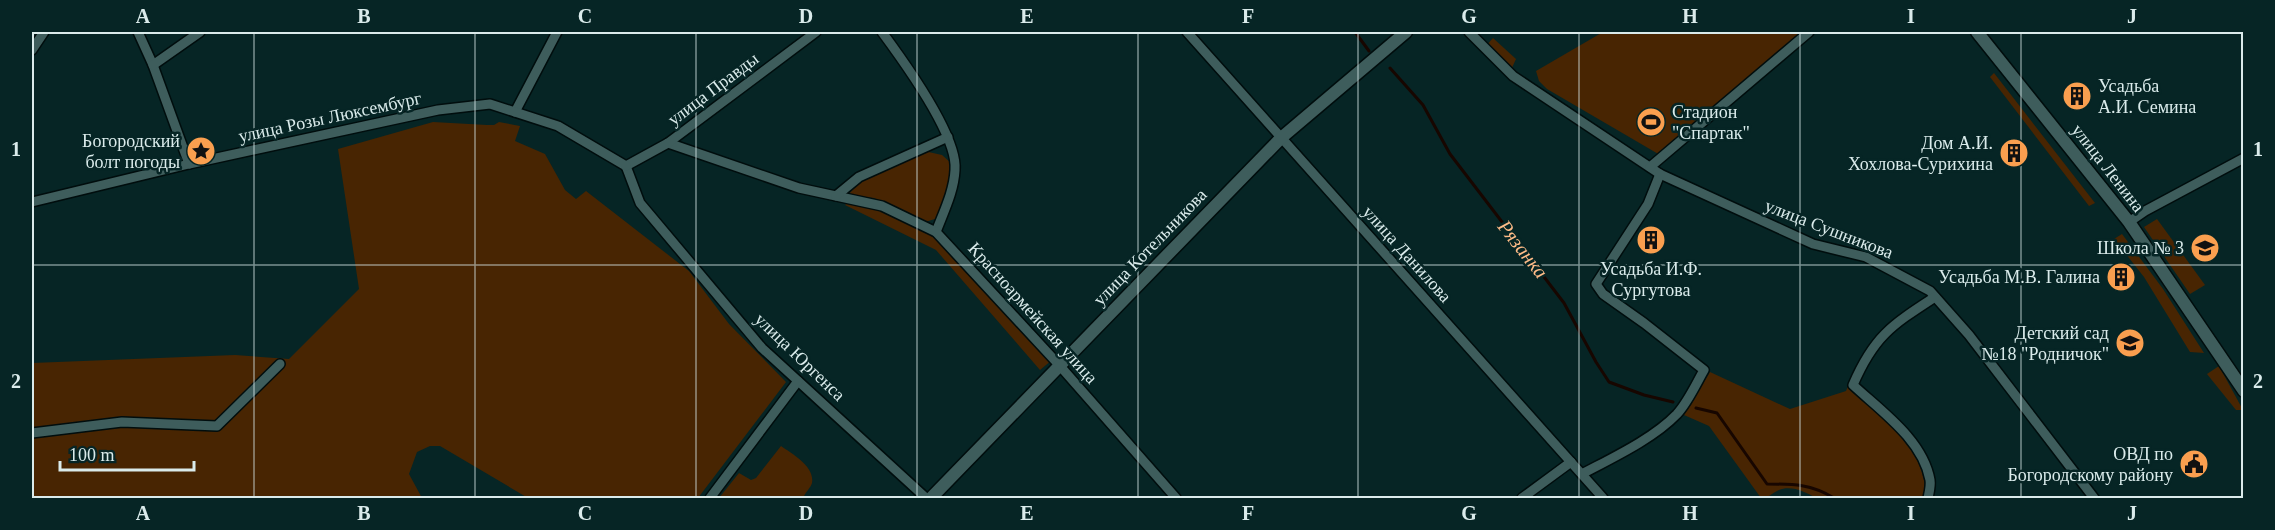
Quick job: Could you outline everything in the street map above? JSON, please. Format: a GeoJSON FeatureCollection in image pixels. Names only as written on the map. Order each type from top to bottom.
{"type":"FeatureCollection","features":[{"type":"Feature","properties":{"kind":"street"},"geometry":{"type":"LineString","coordinates":[[32,50],[44,32]]}},
{"type":"Feature","properties":{"kind":"street"},"geometry":{"type":"LineString","coordinates":[[138,32],[153,65],[189,164]]}},
{"type":"Feature","properties":{"kind":"street"},"geometry":{"type":"LineString","coordinates":[[153,65],[200,32]]}},
{"type":"Feature","properties":{"kind":"street"},"geometry":{"type":"LineString","coordinates":[[515,111],[557,32]]}},
{"type":"Feature","properties":{"kind":"street","name":"улица Правды"},"geometry":{"type":"LineString","coordinates":[[626,166],[668,143],[816,32]]}},
{"type":"Feature","properties":{"kind":"street"},"geometry":{"type":"LineString","coordinates":[[882,32],[912,72],[948,137],[956,167],[951,194],[936,232]]}},
{"type":"Feature","properties":{"kind":"street","name":"улица Данилова"},"geometry":{"type":"LineString","coordinates":[[1187,32],[1604,498]]}},
{"type":"Feature","properties":{"kind":"street","name":"улица Котельникова"},"geometry":{"type":"LineString","coordinates":[[931,498],[1281,138],[1406,32]]}},
{"type":"Feature","properties":{"kind":"street","name":"улица Сушникова"},"geometry":{"type":"LineString","coordinates":[[1469,32],[1513,76],[1660,174],[1814,244],[1866,257],[1930,291],[1969,334],[2094,498]]}},
{"type":"Feature","properties":{"kind":"street"},"geometry":{"type":"LineString","coordinates":[[1650,167],[1809,32]]}},
{"type":"Feature","properties":{"kind":"street","name":"улица Ленина"},"geometry":{"type":"LineString","coordinates":[[1977,32],[2129,222],[2244,392]]}},
{"type":"Feature","properties":{"kind":"street","name":"улица Розы Люксембург"},"geometry":{"type":"LineString","coordinates":[[32,202],[189,164],[438,110],[490,104],[558,126],[626,166]]}},
{"type":"Feature","properties":{"kind":"street"},"geometry":{"type":"LineString","coordinates":[[836,196],[859,177],[948,137]]}},
{"type":"Feature","properties":{"kind":"street","name":"Красноармейская улица"},"geometry":{"type":"LineString","coordinates":[[668,143],[799,188],[882,206],[936,232],[1060,366],[1176,498]]}},
{"type":"Feature","properties":{"kind":"street"},"geometry":{"type":"LineString","coordinates":[[2129,222],[2145,211],[2244,158]]}},
{"type":"Feature","properties":{"kind":"street","name":"улица Юргенса"},"geometry":{"type":"LineString","coordinates":[[626,166],[640,203],[762,348],[926,498]]}},
{"type":"Feature","properties":{"kind":"street"},"geometry":{"type":"LineString","coordinates":[[1582,474],[1623,452],[1664,425],[1678,413],[1704,370],[1644,323],[1602,294],[1596,284],[1648,204],[1660,174]]}},
{"type":"Feature","properties":{"kind":"street"},"geometry":{"type":"LineString","coordinates":[[1928,498],[1931,482],[1924,459],[1907,435],[1853,385],[1872,348],[1884,332],[1935,297]]}},
{"type":"Feature","properties":{"kind":"street"},"geometry":{"type":"LineString","coordinates":[[32,433],[122,422],[217,426],[280,364]]}},
{"type":"Feature","properties":{"kind":"street"},"geometry":{"type":"LineString","coordinates":[[710,498],[798,381]]}},
{"type":"Feature","properties":{"kind":"street"},"geometry":{"type":"LineString","coordinates":[[1522,498],[1570,462]]}},
{"type":"Feature","properties":{"kind":"shaded area","name":"Стадион \"Спартак\""},"geometry":{"type":"Polygon","coordinates":[[[1603,32],[1804,32],[1660,155],[1547,89],[1539,81],[1536,71],[1603,32]]]}},
{"type":"Feature","properties":{"kind":"shaded area"},"geometry":{"type":"Polygon","coordinates":[[[1493,38],[1516,59],[1511,70],[1485,47],[1493,38]]]}},
{"type":"Feature","properties":{"kind":"shaded area"},"geometry":{"type":"Polygon","coordinates":[[[1994,73],[2095,203],[2089,206],[1990,77],[1994,73]]]}},
{"type":"Feature","properties":{"kind":"shaded area"},"geometry":{"type":"Polygon","coordinates":[[[433,122],[494,125],[499,122],[520,126],[515,141],[545,154],[565,190],[576,199],[586,191],[689,271],[729,324],[786,382],[698,498],[528,498],[440,446],[430,446],[417,452],[409,474],[422,498],[32,498],[32,363],[235,355],[289,359],[359,289],[338,149],[433,122]]]}},
{"type":"Feature","properties":{"kind":"shaded area"},"geometry":{"type":"Polygon","coordinates":[[[924,151],[942,155],[952,164],[948,192],[938,218],[922,223],[874,198],[848,195],[862,179],[924,151]]]}},
{"type":"Feature","properties":{"kind":"shaded area"},"geometry":{"type":"Polygon","coordinates":[[[848,202],[882,208],[937,235],[1052,360],[1040,370],[936,250],[845,205],[848,202]]]}},
{"type":"Feature","properties":{"kind":"shaded area"},"geometry":{"type":"Polygon","coordinates":[[[2157,219],[2205,285],[2190,294],[2144,227],[2157,219]]]}},
{"type":"Feature","properties":{"kind":"shaded area"},"geometry":{"type":"Polygon","coordinates":[[[2122,234],[2163,289],[2204,353],[2190,352],[2144,277],[2114,239],[2122,234]]]}},
{"type":"Feature","properties":{"kind":"shaded area"},"geometry":{"type":"Polygon","coordinates":[[[2219,366],[2243,410],[2236,410],[2207,374],[2219,366]]]}},
{"type":"Feature","properties":{"kind":"shaded area"},"geometry":{"type":"Polygon","coordinates":[[[1710,372],[1790,409],[1846,391],[1848,386],[1894,428],[1913,452],[1925,482],[1923,498],[1816,498],[1788,488],[1761,498],[1709,426],[1684,415],[1710,372]]]}},
{"type":"Feature","properties":{"kind":"shaded area"},"geometry":{"type":"Polygon","coordinates":[[[781,446],[802,461],[810,471],[812,483],[804,496],[719,498],[739,473],[751,480],[756,478],[781,446]]]}},
{"type":"Feature","properties":{"kind":"waterway","name":"Рязанка"},"geometry":{"type":"LineString","coordinates":[[1355,32],[1369,51]]}},
{"type":"Feature","properties":{"kind":"waterway","name":"Рязанка"},"geometry":{"type":"LineString","coordinates":[[1390,68],[1423,105],[1450,154],[1564,303],[1609,382],[1644,395],[1673,402]]}},
{"type":"Feature","properties":{"kind":"waterway","name":"Рязанка"},"geometry":{"type":"LineString","coordinates":[[1696,408],[1717,413],[1767,484],[1802,486],[1818,490],[1834,498]]}},
{"type":"Feature","properties":{"kind":"place","name":"Усадьба А.И. Семина"},"geometry":{"type":"Point","coordinates":[2077,96]}},
{"type":"Feature","properties":{"kind":"place","name":"Стадион \"Спартак\""},"geometry":{"type":"Point","coordinates":[1651,122]}},
{"type":"Feature","properties":{"kind":"place","name":"Богородский болт погоды"},"geometry":{"type":"Point","coordinates":[201,151]}},
{"type":"Feature","properties":{"kind":"place","name":"Дом А.И. Хохлова-Сурихина"},"geometry":{"type":"Point","coordinates":[2014,153]}},
{"type":"Feature","properties":{"kind":"place","name":"Усадьба И.Ф. Сургутова"},"geometry":{"type":"Point","coordinates":[1651,240]}},
{"type":"Feature","properties":{"kind":"place","name":"Школа № 3"},"geometry":{"type":"Point","coordinates":[2205,248]}},
{"type":"Feature","properties":{"kind":"place","name":"Усадьба М.В. Галина"},"geometry":{"type":"Point","coordinates":[2121,277]}},
{"type":"Feature","properties":{"kind":"place","name":"Детский сад №18 \"Родничок\""},"geometry":{"type":"Point","coordinates":[2130,343]}},
{"type":"Feature","properties":{"kind":"place","name":"ОВД по Богородскому району"},"geometry":{"type":"Point","coordinates":[2194,464]}}]}
